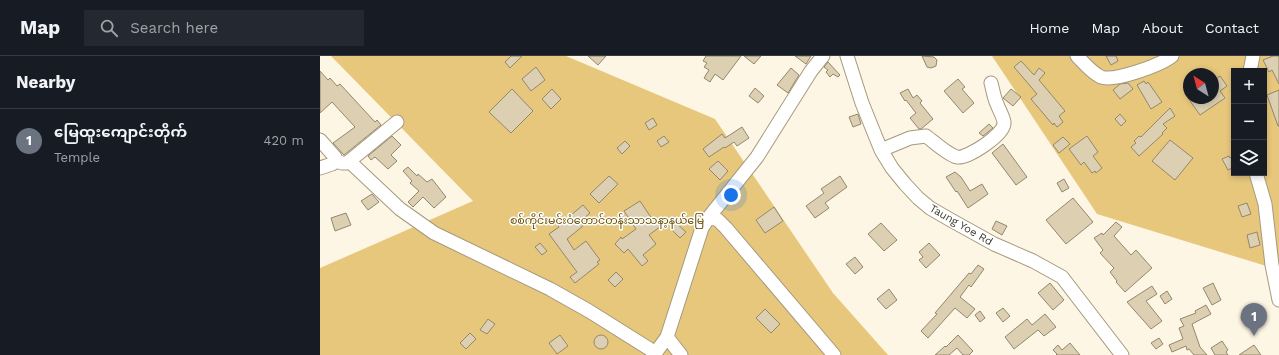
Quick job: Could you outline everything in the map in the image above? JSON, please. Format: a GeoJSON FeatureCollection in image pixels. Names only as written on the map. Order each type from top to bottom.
{"type":"FeatureCollection","features":[{"type":"Feature","properties":{"kind":"street"},"geometry":{"type":"LineString","coordinates":[[350,162],[400,208],[434,233],[550,289],[589,311],[655,354],[667,337],[702,228],[757,156],[822,56]]}},
{"type":"Feature","properties":{"kind":"street","name":"Taung Yoe Rd"},"geometry":{"type":"LineString","coordinates":[[847,56],[867,116],[881,150],[889,164],[905,184],[930,208],[994,244],[1062,277],[1122,355]]}},
{"type":"Feature","properties":{"kind":"street"},"geometry":{"type":"LineString","coordinates":[[1078,56],[1094,73],[1101,77],[1111,78],[1153,66],[1172,56]]}},
{"type":"Feature","properties":{"kind":"street"},"geometry":{"type":"LineString","coordinates":[[1251,68],[1253,56]]}},
{"type":"Feature","properties":{"kind":"street"},"geometry":{"type":"LineString","coordinates":[[881,150],[910,138],[926,136],[952,156],[958,157],[964,156],[986,143],[999,134],[1003,128],[1004,122],[996,104],[991,83]]}},
{"type":"Feature","properties":{"kind":"street"},"geometry":{"type":"LineString","coordinates":[[320,140],[335,157],[336,161],[342,163],[350,162],[396,122]]}},
{"type":"Feature","properties":{"kind":"street"},"geometry":{"type":"LineString","coordinates":[[320,168],[336,161]]}},
{"type":"Feature","properties":{"kind":"street"},"geometry":{"type":"LineString","coordinates":[[1257,176],[1264,204],[1272,265],[1279,300]]}},
{"type":"Feature","properties":{"kind":"street"},"geometry":{"type":"LineString","coordinates":[[709,217],[718,220],[726,228],[834,355]]}},
{"type":"Feature","properties":{"kind":"street"},"geometry":{"type":"LineString","coordinates":[[667,337],[680,355]]}},
{"type":"Feature","properties":{"kind":"green space","name":"စစ်ကိုင်းမင်းဝံတောင်တန်းသာသနာ့နယ်မြေ"},"geometry":{"type":"Polygon","coordinates":[[[331,56],[566,56],[715,119],[833,293],[888,355],[320,355],[320,268],[473,201],[331,56]]]}},
{"type":"Feature","properties":{"kind":"green space"},"geometry":{"type":"Polygon","coordinates":[[[992,56],[1279,56],[1279,270],[1097,214],[992,56]]]}},
{"type":"Feature","properties":{"kind":"building"},"geometry":{"type":"Polygon","coordinates":[[[511,56],[522,56],[510,68],[505,62],[511,56]]]}},
{"type":"Feature","properties":{"kind":"building"},"geometry":{"type":"Polygon","coordinates":[[[588,56],[606,56],[598,65],[588,56]]]}},
{"type":"Feature","properties":{"kind":"building"},"geometry":{"type":"Polygon","coordinates":[[[706,56],[741,56],[723,80],[715,74],[710,82],[704,78],[709,70],[704,67],[707,63],[703,61],[706,56]]]}},
{"type":"Feature","properties":{"kind":"building"},"geometry":{"type":"Polygon","coordinates":[[[744,56],[761,56],[754,64],[744,56]]]}},
{"type":"Feature","properties":{"kind":"building"},"geometry":{"type":"Polygon","coordinates":[[[795,56],[811,56],[806,64],[795,56]]]}},
{"type":"Feature","properties":{"kind":"building"},"geometry":{"type":"Polygon","coordinates":[[[922,56],[934,57],[937,60],[936,66],[931,68],[927,67],[922,56]]]}},
{"type":"Feature","properties":{"kind":"building"},"geometry":{"type":"Polygon","coordinates":[[[1106,56],[1116,56],[1118,61],[1111,65],[1106,56]]]}},
{"type":"Feature","properties":{"kind":"building"},"geometry":{"type":"Polygon","coordinates":[[[1273,56],[1279,56],[1279,84],[1272,70],[1269,72],[1263,60],[1273,56]]]}},
{"type":"Feature","properties":{"kind":"building"},"geometry":{"type":"Polygon","coordinates":[[[1021,61],[1034,75],[1039,68],[1045,73],[1039,80],[1065,111],[1059,116],[1063,122],[1057,127],[1054,123],[1053,125],[1031,99],[1037,94],[1014,67],[1021,61]]]}},
{"type":"Feature","properties":{"kind":"building"},"geometry":{"type":"Polygon","coordinates":[[[828,62],[840,75],[838,77],[833,74],[830,77],[826,72],[828,70],[824,67],[828,62]]]}},
{"type":"Feature","properties":{"kind":"building"},"geometry":{"type":"Polygon","coordinates":[[[536,67],[545,80],[531,91],[522,79],[536,67]]]}},
{"type":"Feature","properties":{"kind":"building"},"geometry":{"type":"Polygon","coordinates":[[[791,68],[799,75],[788,93],[777,85],[791,68]]]}},
{"type":"Feature","properties":{"kind":"building"},"geometry":{"type":"Polygon","coordinates":[[[320,71],[328,80],[330,78],[337,86],[340,84],[375,122],[377,120],[381,125],[344,155],[333,143],[355,127],[332,102],[320,113],[320,71]]]}},
{"type":"Feature","properties":{"kind":"building"},"geometry":{"type":"Polygon","coordinates":[[[1220,76],[1227,86],[1220,91],[1225,98],[1219,102],[1220,76]]]}},
{"type":"Feature","properties":{"kind":"building"},"geometry":{"type":"Polygon","coordinates":[[[958,79],[965,87],[962,89],[974,103],[963,113],[944,91],[958,79]]]}},
{"type":"Feature","properties":{"kind":"building"},"geometry":{"type":"Polygon","coordinates":[[[1144,81],[1146,84],[1148,82],[1162,102],[1151,109],[1137,85],[1144,81]]]}},
{"type":"Feature","properties":{"kind":"building"},"geometry":{"type":"Polygon","coordinates":[[[1128,83],[1133,89],[1120,99],[1113,90],[1120,84],[1128,83]]]}},
{"type":"Feature","properties":{"kind":"building"},"geometry":{"type":"Polygon","coordinates":[[[755,88],[764,96],[758,103],[749,96],[755,88]]]}},
{"type":"Feature","properties":{"kind":"building"},"geometry":{"type":"Polygon","coordinates":[[[512,89],[533,111],[511,133],[489,112],[512,89]]]}},
{"type":"Feature","properties":{"kind":"building"},"geometry":{"type":"Polygon","coordinates":[[[552,89],[561,99],[551,109],[542,99],[552,89]]]}},
{"type":"Feature","properties":{"kind":"building"},"geometry":{"type":"Polygon","coordinates":[[[908,89],[913,98],[917,95],[922,101],[920,103],[933,119],[921,129],[919,129],[910,118],[916,113],[900,93],[908,89]]]}},
{"type":"Feature","properties":{"kind":"building"},"geometry":{"type":"Polygon","coordinates":[[[1011,89],[1021,97],[1013,106],[1003,98],[1011,89]]]}},
{"type":"Feature","properties":{"kind":"building"},"geometry":{"type":"Polygon","coordinates":[[[1279,90],[1279,126],[1278,126],[1267,95],[1279,90]]]}},
{"type":"Feature","properties":{"kind":"building"},"geometry":{"type":"Polygon","coordinates":[[[1192,104],[1216,104],[1200,115],[1192,104]]]}},
{"type":"Feature","properties":{"kind":"building"},"geometry":{"type":"Polygon","coordinates":[[[1170,108],[1175,116],[1163,124],[1167,128],[1162,133],[1163,134],[1139,156],[1131,147],[1136,143],[1134,141],[1139,136],[1141,137],[1170,108]]]}},
{"type":"Feature","properties":{"kind":"building"},"geometry":{"type":"Polygon","coordinates":[[[858,114],[861,124],[853,127],[849,117],[858,114]]]}},
{"type":"Feature","properties":{"kind":"building"},"geometry":{"type":"Polygon","coordinates":[[[1120,114],[1126,121],[1121,126],[1115,119],[1120,114]]]}},
{"type":"Feature","properties":{"kind":"building"},"geometry":{"type":"Polygon","coordinates":[[[653,118],[657,125],[649,130],[645,123],[653,118]]]}},
{"type":"Feature","properties":{"kind":"building"},"geometry":{"type":"Polygon","coordinates":[[[989,124],[993,128],[983,136],[979,133],[989,124]]]}},
{"type":"Feature","properties":{"kind":"building"},"geometry":{"type":"Polygon","coordinates":[[[742,127],[749,138],[737,146],[734,142],[709,157],[703,149],[722,134],[725,138],[742,127]]]}},
{"type":"Feature","properties":{"kind":"building"},"geometry":{"type":"Polygon","coordinates":[[[392,136],[401,145],[391,155],[397,161],[388,169],[375,157],[371,160],[368,156],[392,136]]]}},
{"type":"Feature","properties":{"kind":"building"},"geometry":{"type":"Polygon","coordinates":[[[664,136],[669,142],[661,147],[657,141],[664,136]]]}},
{"type":"Feature","properties":{"kind":"building"},"geometry":{"type":"Polygon","coordinates":[[[1087,136],[1098,152],[1093,156],[1102,168],[1096,173],[1095,171],[1092,173],[1084,162],[1081,165],[1069,149],[1087,136]]]}},
{"type":"Feature","properties":{"kind":"building"},"geometry":{"type":"Polygon","coordinates":[[[1063,137],[1070,144],[1059,153],[1053,145],[1063,137]]]}},
{"type":"Feature","properties":{"kind":"building"},"geometry":{"type":"Polygon","coordinates":[[[1170,140],[1193,158],[1175,180],[1152,161],[1170,140]]]}},
{"type":"Feature","properties":{"kind":"building"},"geometry":{"type":"Polygon","coordinates":[[[625,141],[630,146],[622,154],[617,148],[625,141]]]}},
{"type":"Feature","properties":{"kind":"building"},"geometry":{"type":"Polygon","coordinates":[[[1003,144],[1027,177],[1016,185],[992,153],[1003,144]]]}},
{"type":"Feature","properties":{"kind":"building"},"geometry":{"type":"Polygon","coordinates":[[[1229,156],[1231,158],[1231,168],[1228,170],[1222,159],[1229,156]]]}},
{"type":"Feature","properties":{"kind":"building"},"geometry":{"type":"Polygon","coordinates":[[[718,161],[728,171],[720,180],[709,169],[718,161]]]}},
{"type":"Feature","properties":{"kind":"building"},"geometry":{"type":"Polygon","coordinates":[[[408,167],[417,176],[418,174],[427,182],[432,179],[446,197],[434,208],[423,197],[413,207],[408,202],[419,191],[410,183],[412,181],[403,171],[408,167]]]}},
{"type":"Feature","properties":{"kind":"building"},"geometry":{"type":"Polygon","coordinates":[[[955,172],[961,177],[970,191],[982,184],[988,194],[968,208],[946,177],[955,172]]]}},
{"type":"Feature","properties":{"kind":"building"},"geometry":{"type":"Polygon","coordinates":[[[609,176],[618,184],[599,203],[590,194],[609,176]]]}},
{"type":"Feature","properties":{"kind":"building"},"geometry":{"type":"Polygon","coordinates":[[[840,176],[847,187],[825,203],[829,208],[815,218],[806,206],[824,193],[821,189],[840,176]]]}},
{"type":"Feature","properties":{"kind":"building"},"geometry":{"type":"Polygon","coordinates":[[[1064,179],[1069,188],[1062,192],[1057,183],[1064,179]]]}},
{"type":"Feature","properties":{"kind":"building"},"geometry":{"type":"Polygon","coordinates":[[[372,194],[379,202],[368,210],[361,201],[372,194]]]}},
{"type":"Feature","properties":{"kind":"building"},"geometry":{"type":"Polygon","coordinates":[[[1073,198],[1093,222],[1066,244],[1046,220],[1073,198]]]}},
{"type":"Feature","properties":{"kind":"building"},"geometry":{"type":"Polygon","coordinates":[[[640,201],[652,219],[654,217],[661,226],[649,235],[656,244],[643,255],[648,261],[642,266],[628,249],[624,253],[615,244],[621,237],[622,239],[636,229],[624,211],[640,201]]]}},
{"type":"Feature","properties":{"kind":"building"},"geometry":{"type":"Polygon","coordinates":[[[1247,203],[1251,214],[1242,217],[1238,206],[1247,203]]]}},
{"type":"Feature","properties":{"kind":"building"},"geometry":{"type":"Polygon","coordinates":[[[583,205],[590,213],[579,222],[583,226],[567,239],[574,250],[586,241],[600,260],[597,262],[599,264],[575,283],[570,277],[577,272],[549,234],[583,205]]]}},
{"type":"Feature","properties":{"kind":"building"},"geometry":{"type":"Polygon","coordinates":[[[774,207],[783,221],[765,233],[756,220],[774,207]]]}},
{"type":"Feature","properties":{"kind":"building"},"geometry":{"type":"Polygon","coordinates":[[[346,213],[351,225],[335,231],[331,218],[346,213]]]}},
{"type":"Feature","properties":{"kind":"building"},"geometry":{"type":"Polygon","coordinates":[[[996,221],[1007,226],[1002,235],[992,229],[996,221]]]}},
{"type":"Feature","properties":{"kind":"building"},"geometry":{"type":"Polygon","coordinates":[[[1116,222],[1122,227],[1114,236],[1131,255],[1136,250],[1152,268],[1125,292],[1110,272],[1114,268],[1100,253],[1103,250],[1094,238],[1102,233],[1103,235],[1116,222]]]}},
{"type":"Feature","properties":{"kind":"building"},"geometry":{"type":"Polygon","coordinates":[[[676,223],[686,232],[680,238],[671,229],[676,223]]]}},
{"type":"Feature","properties":{"kind":"building"},"geometry":{"type":"Polygon","coordinates":[[[881,223],[897,240],[884,251],[868,234],[881,223]]]}},
{"type":"Feature","properties":{"kind":"building"},"geometry":{"type":"Polygon","coordinates":[[[1257,232],[1260,245],[1250,248],[1247,235],[1257,232]]]}},
{"type":"Feature","properties":{"kind":"building"},"geometry":{"type":"Polygon","coordinates":[[[540,243],[547,251],[542,255],[535,247],[540,243]]]}},
{"type":"Feature","properties":{"kind":"building"},"geometry":{"type":"Polygon","coordinates":[[[929,243],[940,255],[926,268],[919,260],[923,257],[919,252],[929,243]]]}},
{"type":"Feature","properties":{"kind":"building"},"geometry":{"type":"Polygon","coordinates":[[[855,257],[863,267],[855,274],[846,264],[855,257]]]}},
{"type":"Feature","properties":{"kind":"building"},"geometry":{"type":"Polygon","coordinates":[[[978,265],[984,269],[971,287],[969,285],[960,297],[975,309],[967,318],[955,308],[928,338],[921,331],[937,314],[935,313],[969,273],[971,274],[978,265]]]}},
{"type":"Feature","properties":{"kind":"building"},"geometry":{"type":"Polygon","coordinates":[[[616,272],[623,279],[615,287],[608,280],[616,272]]]}},
{"type":"Feature","properties":{"kind":"building"},"geometry":{"type":"Polygon","coordinates":[[[1050,283],[1064,300],[1053,310],[1038,293],[1050,283]]]}},
{"type":"Feature","properties":{"kind":"building"},"geometry":{"type":"Polygon","coordinates":[[[1213,283],[1221,300],[1212,305],[1203,288],[1213,283]]]}},
{"type":"Feature","properties":{"kind":"building"},"geometry":{"type":"Polygon","coordinates":[[[1152,286],[1157,294],[1146,301],[1162,321],[1151,329],[1127,302],[1152,286]]]}},
{"type":"Feature","properties":{"kind":"building"},"geometry":{"type":"Polygon","coordinates":[[[889,289],[897,300],[886,309],[877,299],[889,289]]]}},
{"type":"Feature","properties":{"kind":"building"},"geometry":{"type":"Polygon","coordinates":[[[1167,291],[1172,299],[1165,304],[1160,296],[1167,291]]]}},
{"type":"Feature","properties":{"kind":"building"},"geometry":{"type":"Polygon","coordinates":[[[1206,305],[1211,314],[1192,324],[1200,347],[1207,355],[1194,355],[1189,349],[1187,350],[1186,346],[1172,352],[1169,345],[1183,339],[1179,328],[1184,326],[1180,319],[1196,313],[1195,311],[1206,305]]]}},
{"type":"Feature","properties":{"kind":"building"},"geometry":{"type":"Polygon","coordinates":[[[1003,308],[1010,316],[1003,322],[996,313],[1003,308]]]}},
{"type":"Feature","properties":{"kind":"building"},"geometry":{"type":"Polygon","coordinates":[[[765,309],[780,324],[771,333],[756,318],[765,309]]]}},
{"type":"Feature","properties":{"kind":"building"},"geometry":{"type":"Polygon","coordinates":[[[1245,310],[1251,310],[1255,314],[1255,320],[1251,324],[1245,324],[1241,320],[1241,314],[1245,310]]]}},
{"type":"Feature","properties":{"kind":"building"},"geometry":{"type":"Polygon","coordinates":[[[980,311],[985,318],[980,322],[975,315],[980,311]]]}},
{"type":"Feature","properties":{"kind":"building"},"geometry":{"type":"Polygon","coordinates":[[[1045,314],[1056,327],[1044,336],[1038,330],[1014,349],[1005,337],[1027,319],[1032,325],[1045,314]]]}},
{"type":"Feature","properties":{"kind":"building"},"geometry":{"type":"Polygon","coordinates":[[[488,319],[495,324],[487,334],[480,330],[488,319]]]}},
{"type":"Feature","properties":{"kind":"building"},"geometry":{"type":"Polygon","coordinates":[[[470,333],[476,339],[466,349],[460,343],[470,333]]]}},
{"type":"Feature","properties":{"kind":"building"},"geometry":{"type":"Polygon","coordinates":[[[560,335],[568,346],[557,354],[549,343],[560,335]]]}},
{"type":"Feature","properties":{"kind":"building"},"geometry":{"type":"Polygon","coordinates":[[[598,335],[604,335],[608,339],[608,345],[604,349],[598,349],[594,345],[594,339],[598,335]]]}},
{"type":"Feature","properties":{"kind":"building"},"geometry":{"type":"Polygon","coordinates":[[[958,335],[973,351],[969,355],[963,355],[957,348],[949,355],[935,355],[945,346],[946,347],[958,335]]]}},
{"type":"Feature","properties":{"kind":"building"},"geometry":{"type":"Polygon","coordinates":[[[1159,338],[1163,344],[1156,349],[1151,343],[1159,338]]]}},
{"type":"Feature","properties":{"kind":"building"},"geometry":{"type":"Polygon","coordinates":[[[1222,341],[1228,350],[1226,352],[1228,355],[1215,355],[1211,348],[1222,341]]]}},
{"type":"Feature","properties":{"kind":"building"},"geometry":{"type":"Polygon","coordinates":[[[1070,343],[1080,355],[1056,355],[1057,354],[1053,350],[1058,345],[1062,350],[1070,343]]]}},
{"type":"Feature","properties":{"kind":"building"},"geometry":{"type":"Polygon","coordinates":[[[1254,345],[1261,355],[1239,355],[1254,345]]]}},
{"type":"Feature","properties":{"kind":"place","name":"မြေထူးကျောင်းတိုက်"},"geometry":{"type":"Point","coordinates":[1254,336]}}]}
